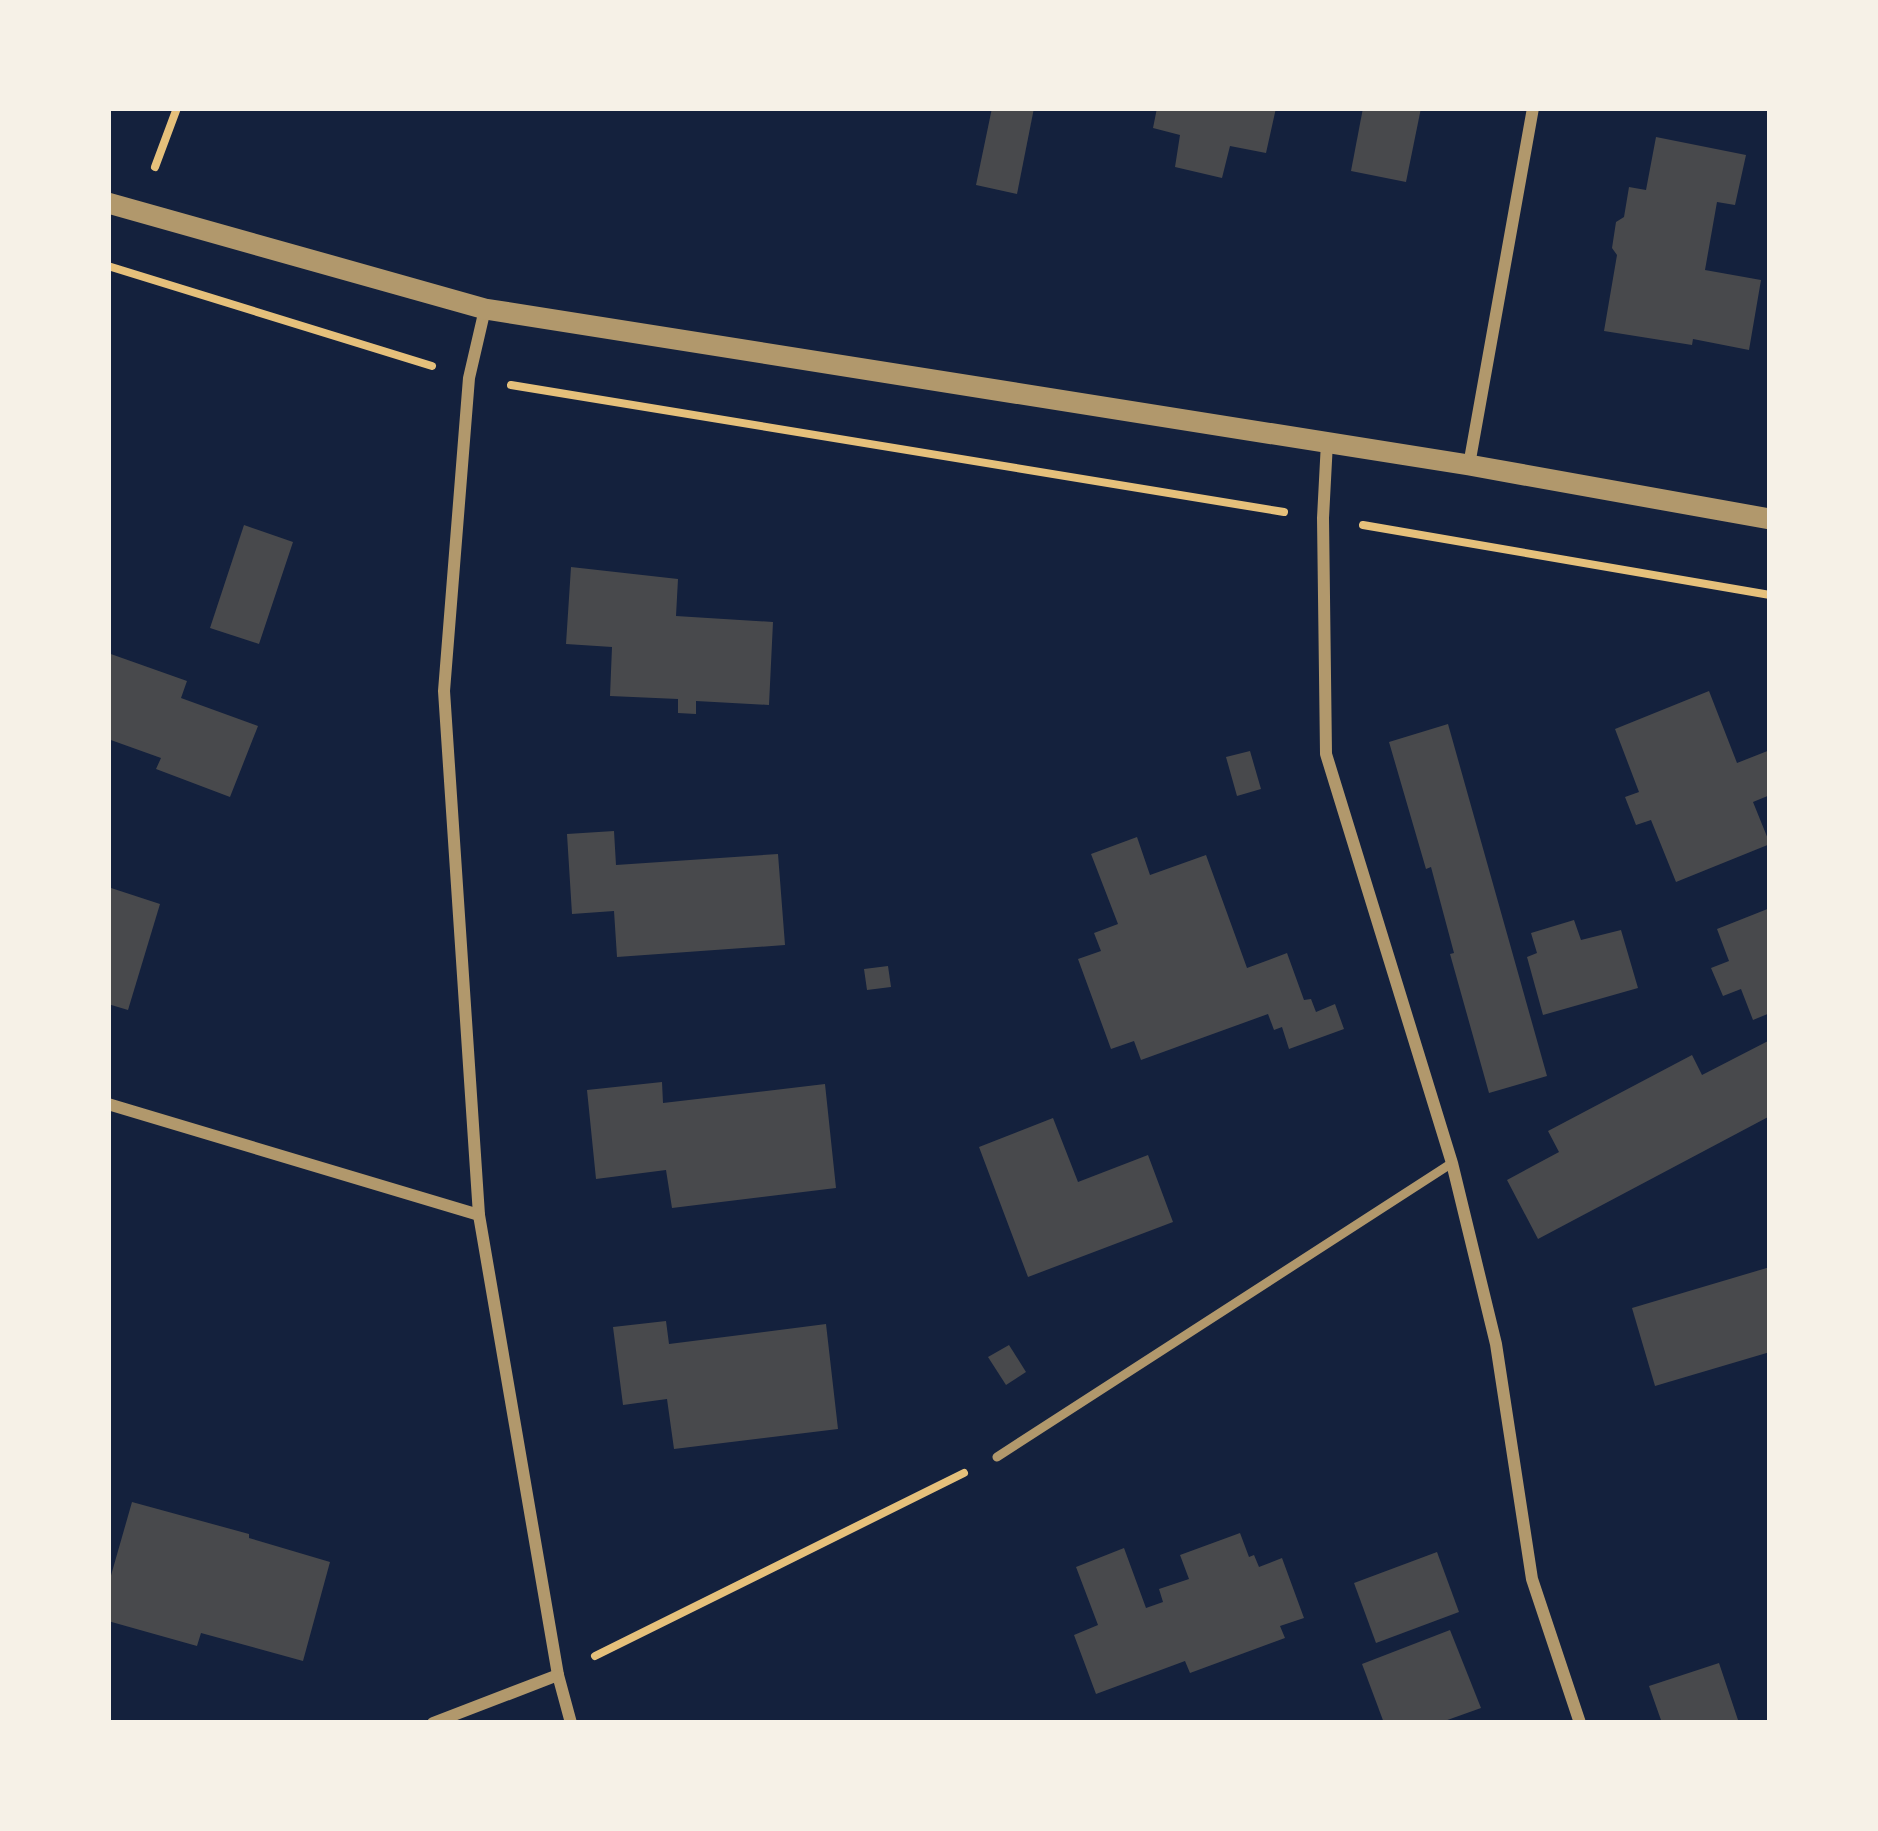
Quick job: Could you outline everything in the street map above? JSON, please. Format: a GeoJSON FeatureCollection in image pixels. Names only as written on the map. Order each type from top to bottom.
{"type":"FeatureCollection","features":[{"type":"Feature","properties":{"kind":"street"},"geometry":{"type":"LineString","coordinates":[[1468,465],[1533,108]]}},
{"type":"Feature","properties":{"kind":"street"},"geometry":{"type":"LineString","coordinates":[[108,202],[485,310],[1327,442],[1770,519]]}},
{"type":"Feature","properties":{"kind":"street"},"geometry":{"type":"LineString","coordinates":[[485,310],[469,378],[444,691],[479,1215],[558,1675],[571,1723]]}},
{"type":"Feature","properties":{"kind":"street"},"geometry":{"type":"LineString","coordinates":[[1327,442],[1323,518],[1326,754],[1452,1163],[1496,1344],[1532,1580],[1580,1723]]}},
{"type":"Feature","properties":{"kind":"street"},"geometry":{"type":"LineString","coordinates":[[108,1104],[479,1215]]}},
{"type":"Feature","properties":{"kind":"street"},"geometry":{"type":"LineString","coordinates":[[434,1723],[558,1675]]}},
{"type":"Feature","properties":{"kind":"lane"},"geometry":{"type":"LineString","coordinates":[[997,1457],[1452,1163]]}},
{"type":"Feature","properties":{"kind":"path"},"geometry":{"type":"LineString","coordinates":[[137,213],[177,108]]}},
{"type":"Feature","properties":{"kind":"path"},"geometry":{"type":"LineString","coordinates":[[108,266],[469,378],[1770,595]]}},
{"type":"Feature","properties":{"kind":"path"},"geometry":{"type":"LineString","coordinates":[[558,1675],[997,1457]]}},
{"type":"Feature","properties":{"kind":"building"},"geometry":{"type":"Polygon","coordinates":[[[992,108],[1034,108],[1017,194],[976,185],[992,108]]]}},
{"type":"Feature","properties":{"kind":"building"},"geometry":{"type":"Polygon","coordinates":[[[1157,108],[1276,108],[1266,153],[1230,146],[1222,178],[1175,167],[1180,135],[1153,128],[1157,108]]]}},
{"type":"Feature","properties":{"kind":"building"},"geometry":{"type":"Polygon","coordinates":[[[1363,108],[1421,108],[1406,182],[1351,171],[1363,108]]]}},
{"type":"Feature","properties":{"kind":"building"},"geometry":{"type":"Polygon","coordinates":[[[1656,137],[1746,155],[1735,205],[1717,202],[1705,270],[1761,280],[1749,350],[1693,339],[1692,345],[1604,331],[1617,255],[1612,248],[1616,222],[1624,217],[1629,187],[1646,190],[1656,137]]]}},
{"type":"Feature","properties":{"kind":"building"},"geometry":{"type":"Polygon","coordinates":[[[244,525],[293,542],[259,644],[210,628],[244,525]]]}},
{"type":"Feature","properties":{"kind":"building"},"geometry":{"type":"Polygon","coordinates":[[[571,567],[678,579],[676,616],[773,622],[769,705],[696,701],[696,714],[678,713],[678,699],[610,696],[612,647],[566,644],[571,567]]]}},
{"type":"Feature","properties":{"kind":"building"},"geometry":{"type":"Polygon","coordinates":[[[108,653],[187,681],[181,698],[258,726],[230,797],[156,769],[161,758],[108,739],[108,653]]]}},
{"type":"Feature","properties":{"kind":"building"},"geometry":{"type":"Polygon","coordinates":[[[1709,691],[1737,763],[1770,750],[1770,795],[1753,802],[1770,844],[1676,882],[1651,820],[1636,825],[1625,797],[1639,792],[1615,729],[1709,691]]]}},
{"type":"Feature","properties":{"kind":"building"},"geometry":{"type":"Polygon","coordinates":[[[1448,724],[1547,1076],[1489,1093],[1431,867],[1426,869],[1389,742],[1448,724]]]}},
{"type":"Feature","properties":{"kind":"building"},"geometry":{"type":"Polygon","coordinates":[[[1250,751],[1261,789],[1237,796],[1226,757],[1250,751]]]}},
{"type":"Feature","properties":{"kind":"building"},"geometry":{"type":"Polygon","coordinates":[[[614,831],[616,865],[778,854],[785,945],[617,957],[614,911],[572,914],[567,834],[614,831]]]}},
{"type":"Feature","properties":{"kind":"building"},"geometry":{"type":"Polygon","coordinates":[[[1137,837],[1150,875],[1206,855],[1247,968],[1287,953],[1304,1000],[1311,999],[1316,1012],[1335,1004],[1344,1029],[1289,1049],[1282,1027],[1274,1030],[1268,1014],[1141,1060],[1134,1041],[1111,1049],[1078,959],[1101,951],[1094,933],[1118,924],[1091,854],[1137,837]]]}},
{"type":"Feature","properties":{"kind":"building"},"geometry":{"type":"Polygon","coordinates":[[[108,887],[160,904],[128,1010],[108,1004],[108,887]]]}},
{"type":"Feature","properties":{"kind":"building"},"geometry":{"type":"Polygon","coordinates":[[[1770,908],[1770,1013],[1753,1020],[1741,989],[1723,996],[1711,968],[1729,961],[1717,929],[1770,908]]]}},
{"type":"Feature","properties":{"kind":"building"},"geometry":{"type":"Polygon","coordinates":[[[1574,920],[1581,940],[1621,930],[1638,988],[1543,1015],[1527,957],[1537,953],[1531,933],[1574,920]]]}},
{"type":"Feature","properties":{"kind":"building"},"geometry":{"type":"Polygon","coordinates":[[[888,966],[891,987],[867,990],[864,969],[888,966]]]}},
{"type":"Feature","properties":{"kind":"building"},"geometry":{"type":"Polygon","coordinates":[[[1770,1040],[1770,1116],[1538,1239],[1507,1180],[1559,1152],[1548,1131],[1692,1055],[1702,1075],[1770,1040]]]}},
{"type":"Feature","properties":{"kind":"building"},"geometry":{"type":"Polygon","coordinates":[[[662,1082],[663,1103],[825,1084],[836,1188],[672,1208],[666,1170],[596,1179],[587,1090],[662,1082]]]}},
{"type":"Feature","properties":{"kind":"building"},"geometry":{"type":"Polygon","coordinates":[[[1053,1118],[1078,1182],[1148,1155],[1173,1222],[1028,1277],[979,1147],[1053,1118]]]}},
{"type":"Feature","properties":{"kind":"building"},"geometry":{"type":"Polygon","coordinates":[[[1770,1267],[1770,1352],[1655,1386],[1632,1308],[1770,1267]]]}},
{"type":"Feature","properties":{"kind":"building"},"geometry":{"type":"Polygon","coordinates":[[[666,1321],[669,1344],[826,1324],[838,1429],[674,1449],[667,1399],[623,1405],[613,1327],[666,1321]]]}},
{"type":"Feature","properties":{"kind":"building"},"geometry":{"type":"Polygon","coordinates":[[[1009,1345],[1026,1372],[1006,1385],[988,1357],[1009,1345]]]}},
{"type":"Feature","properties":{"kind":"building"},"geometry":{"type":"Polygon","coordinates":[[[132,1502],[330,1562],[303,1661],[201,1633],[197,1646],[108,1621],[108,1586],[132,1502]]]}},
{"type":"Feature","properties":{"kind":"building"},"geometry":{"type":"Polygon","coordinates":[[[1240,1533],[1249,1557],[1254,1555],[1259,1567],[1282,1558],[1304,1618],[1280,1626],[1285,1638],[1190,1673],[1185,1661],[1096,1694],[1074,1635],[1098,1625],[1076,1567],[1124,1548],[1146,1608],[1163,1602],[1159,1589],[1189,1579],[1180,1555],[1240,1533]]]}},
{"type":"Feature","properties":{"kind":"building"},"geometry":{"type":"Polygon","coordinates":[[[1437,1552],[1459,1612],[1376,1643],[1354,1583],[1437,1552]]]}},
{"type":"Feature","properties":{"kind":"building"},"geometry":{"type":"Polygon","coordinates":[[[1450,1630],[1481,1708],[1439,1723],[1384,1723],[1362,1664],[1450,1630]]]}},
{"type":"Feature","properties":{"kind":"building"},"geometry":{"type":"Polygon","coordinates":[[[1719,1663],[1739,1723],[1662,1723],[1649,1686],[1719,1663]]]}}]}
